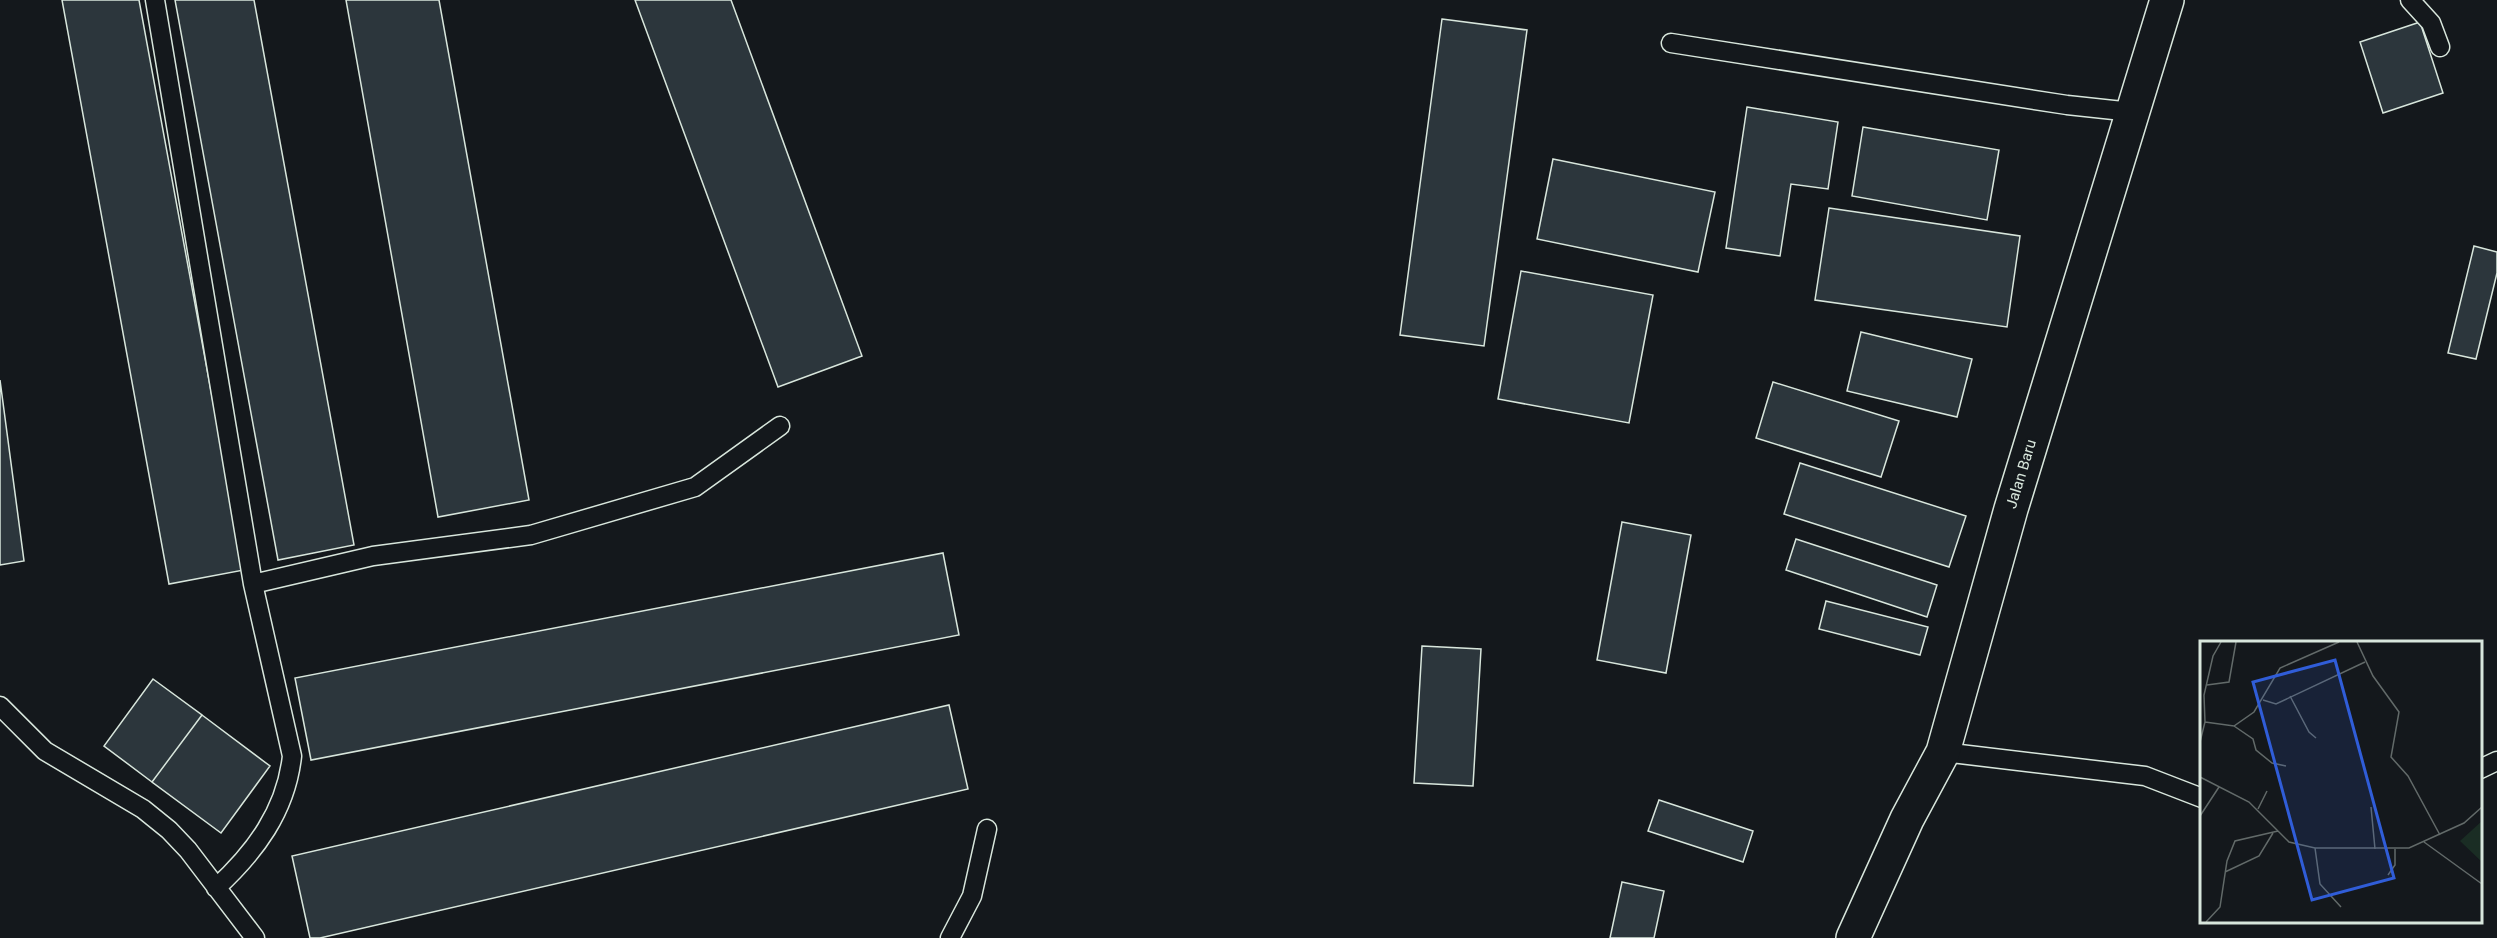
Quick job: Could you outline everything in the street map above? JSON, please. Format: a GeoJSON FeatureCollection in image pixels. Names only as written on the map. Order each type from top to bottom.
{"type":"FeatureCollection","features":[{"type":"Feature","properties":{"kind":"street","name":"Jalan Baru"},"geometry":{"type":"LineString","coordinates":[[1853,938],[1907,819],[1943,752],[2011,509],[2167,0]]}},
{"type":"Feature","properties":{"kind":"lane"},"geometry":{"type":"LineString","coordinates":[[155,0],[253,584],[292,756],[290,778],[282,800],[256,847],[216,888]]}},
{"type":"Feature","properties":{"kind":"lane"},"geometry":{"type":"LineString","coordinates":[[2410,0],[2431,23],[2440,47]]}},
{"type":"Feature","properties":{"kind":"lane"},"geometry":{"type":"LineString","coordinates":[[1671,43],[2067,105],[2132,112]]}},
{"type":"Feature","properties":{"kind":"lane"},"geometry":{"type":"LineString","coordinates":[[253,584],[373,556],[531,535],[695,487],[780,426]]}},
{"type":"Feature","properties":{"kind":"lane"},"geometry":{"type":"LineString","coordinates":[[0,706],[45,751],[143,809],[168,830],[188,850],[255,938]]}},
{"type":"Feature","properties":{"kind":"lane"},"geometry":{"type":"LineString","coordinates":[[1943,752],[2145,776],[2200,797]]}},
{"type":"Feature","properties":{"kind":"lane"},"geometry":{"type":"LineString","coordinates":[[2482,768],[2497,761]]}},
{"type":"Feature","properties":{"kind":"lane"},"geometry":{"type":"LineString","coordinates":[[950,938],[972,896],[987,829]]}},
{"type":"Feature","properties":{"kind":"building"},"geometry":{"type":"Polygon","coordinates":[[[62,0],[139,0],[244,570],[169,584],[62,0]]]}},
{"type":"Feature","properties":{"kind":"building"},"geometry":{"type":"Polygon","coordinates":[[[175,0],[254,0],[354,545],[278,560],[175,0]]]}},
{"type":"Feature","properties":{"kind":"building"},"geometry":{"type":"Polygon","coordinates":[[[346,0],[439,0],[529,500],[438,517],[346,0]]]}},
{"type":"Feature","properties":{"kind":"building"},"geometry":{"type":"Polygon","coordinates":[[[635,0],[731,0],[862,356],[778,387],[635,0]]]}},
{"type":"Feature","properties":{"kind":"building"},"geometry":{"type":"Polygon","coordinates":[[[1442,19],[1527,30],[1484,346],[1400,335],[1442,19]]]}},
{"type":"Feature","properties":{"kind":"building"},"geometry":{"type":"Polygon","coordinates":[[[2420,22],[2443,93],[2383,113],[2360,42],[2420,22]]]}},
{"type":"Feature","properties":{"kind":"building"},"geometry":{"type":"Polygon","coordinates":[[[1747,107],[1838,122],[1828,189],[1791,184],[1780,256],[1726,248],[1747,107]]]}},
{"type":"Feature","properties":{"kind":"building"},"geometry":{"type":"Polygon","coordinates":[[[1863,127],[1999,150],[1987,220],[1852,196],[1863,127]]]}},
{"type":"Feature","properties":{"kind":"building"},"geometry":{"type":"Polygon","coordinates":[[[1553,159],[1715,192],[1698,272],[1537,239],[1553,159]]]}},
{"type":"Feature","properties":{"kind":"building"},"geometry":{"type":"Polygon","coordinates":[[[1829,208],[2020,236],[2007,327],[1815,300],[1829,208]]]}},
{"type":"Feature","properties":{"kind":"building"},"geometry":{"type":"Polygon","coordinates":[[[2474,246],[2497,252],[2497,273],[2476,359],[2448,353],[2474,246]]]}},
{"type":"Feature","properties":{"kind":"building"},"geometry":{"type":"Polygon","coordinates":[[[1521,271],[1653,295],[1629,423],[1498,399],[1521,271]]]}},
{"type":"Feature","properties":{"kind":"building"},"geometry":{"type":"Polygon","coordinates":[[[1861,332],[1972,359],[1957,417],[1847,391],[1861,332]]]}},
{"type":"Feature","properties":{"kind":"building"},"geometry":{"type":"Polygon","coordinates":[[[0,380],[24,561],[0,565],[0,380]]]}},
{"type":"Feature","properties":{"kind":"building"},"geometry":{"type":"Polygon","coordinates":[[[1773,382],[1899,421],[1881,477],[1756,438],[1773,382]]]}},
{"type":"Feature","properties":{"kind":"building"},"geometry":{"type":"Polygon","coordinates":[[[1800,463],[1966,516],[1949,567],[1784,514],[1800,463]]]}},
{"type":"Feature","properties":{"kind":"building"},"geometry":{"type":"Polygon","coordinates":[[[1622,522],[1691,535],[1666,673],[1597,660],[1622,522]]]}},
{"type":"Feature","properties":{"kind":"building"},"geometry":{"type":"Polygon","coordinates":[[[1796,539],[1937,585],[1927,617],[1786,570],[1796,539]]]}},
{"type":"Feature","properties":{"kind":"building"},"geometry":{"type":"Polygon","coordinates":[[[943,553],[959,635],[311,760],[295,678],[943,553]]]}},
{"type":"Feature","properties":{"kind":"building"},"geometry":{"type":"Polygon","coordinates":[[[1826,601],[1928,627],[1920,655],[1819,629],[1826,601]]]}},
{"type":"Feature","properties":{"kind":"building"},"geometry":{"type":"Polygon","coordinates":[[[1422,646],[1481,649],[1473,786],[1414,783],[1422,646]]]}},
{"type":"Feature","properties":{"kind":"building"},"geometry":{"type":"Polygon","coordinates":[[[153,679],[202,715],[152,782],[104,746],[153,679]]]}},
{"type":"Feature","properties":{"kind":"building"},"geometry":{"type":"Polygon","coordinates":[[[949,705],[968,789],[320,938],[310,938],[292,856],[949,705]]]}},
{"type":"Feature","properties":{"kind":"building"},"geometry":{"type":"Polygon","coordinates":[[[202,715],[270,766],[221,833],[152,782],[202,715]]]}},
{"type":"Feature","properties":{"kind":"building"},"geometry":{"type":"Polygon","coordinates":[[[1659,800],[1753,831],[1743,862],[1648,831],[1659,800]]]}},
{"type":"Feature","properties":{"kind":"building"},"geometry":{"type":"Polygon","coordinates":[[[1622,882],[1664,891],[1654,938],[1610,938],[1622,882]]]}}]}
